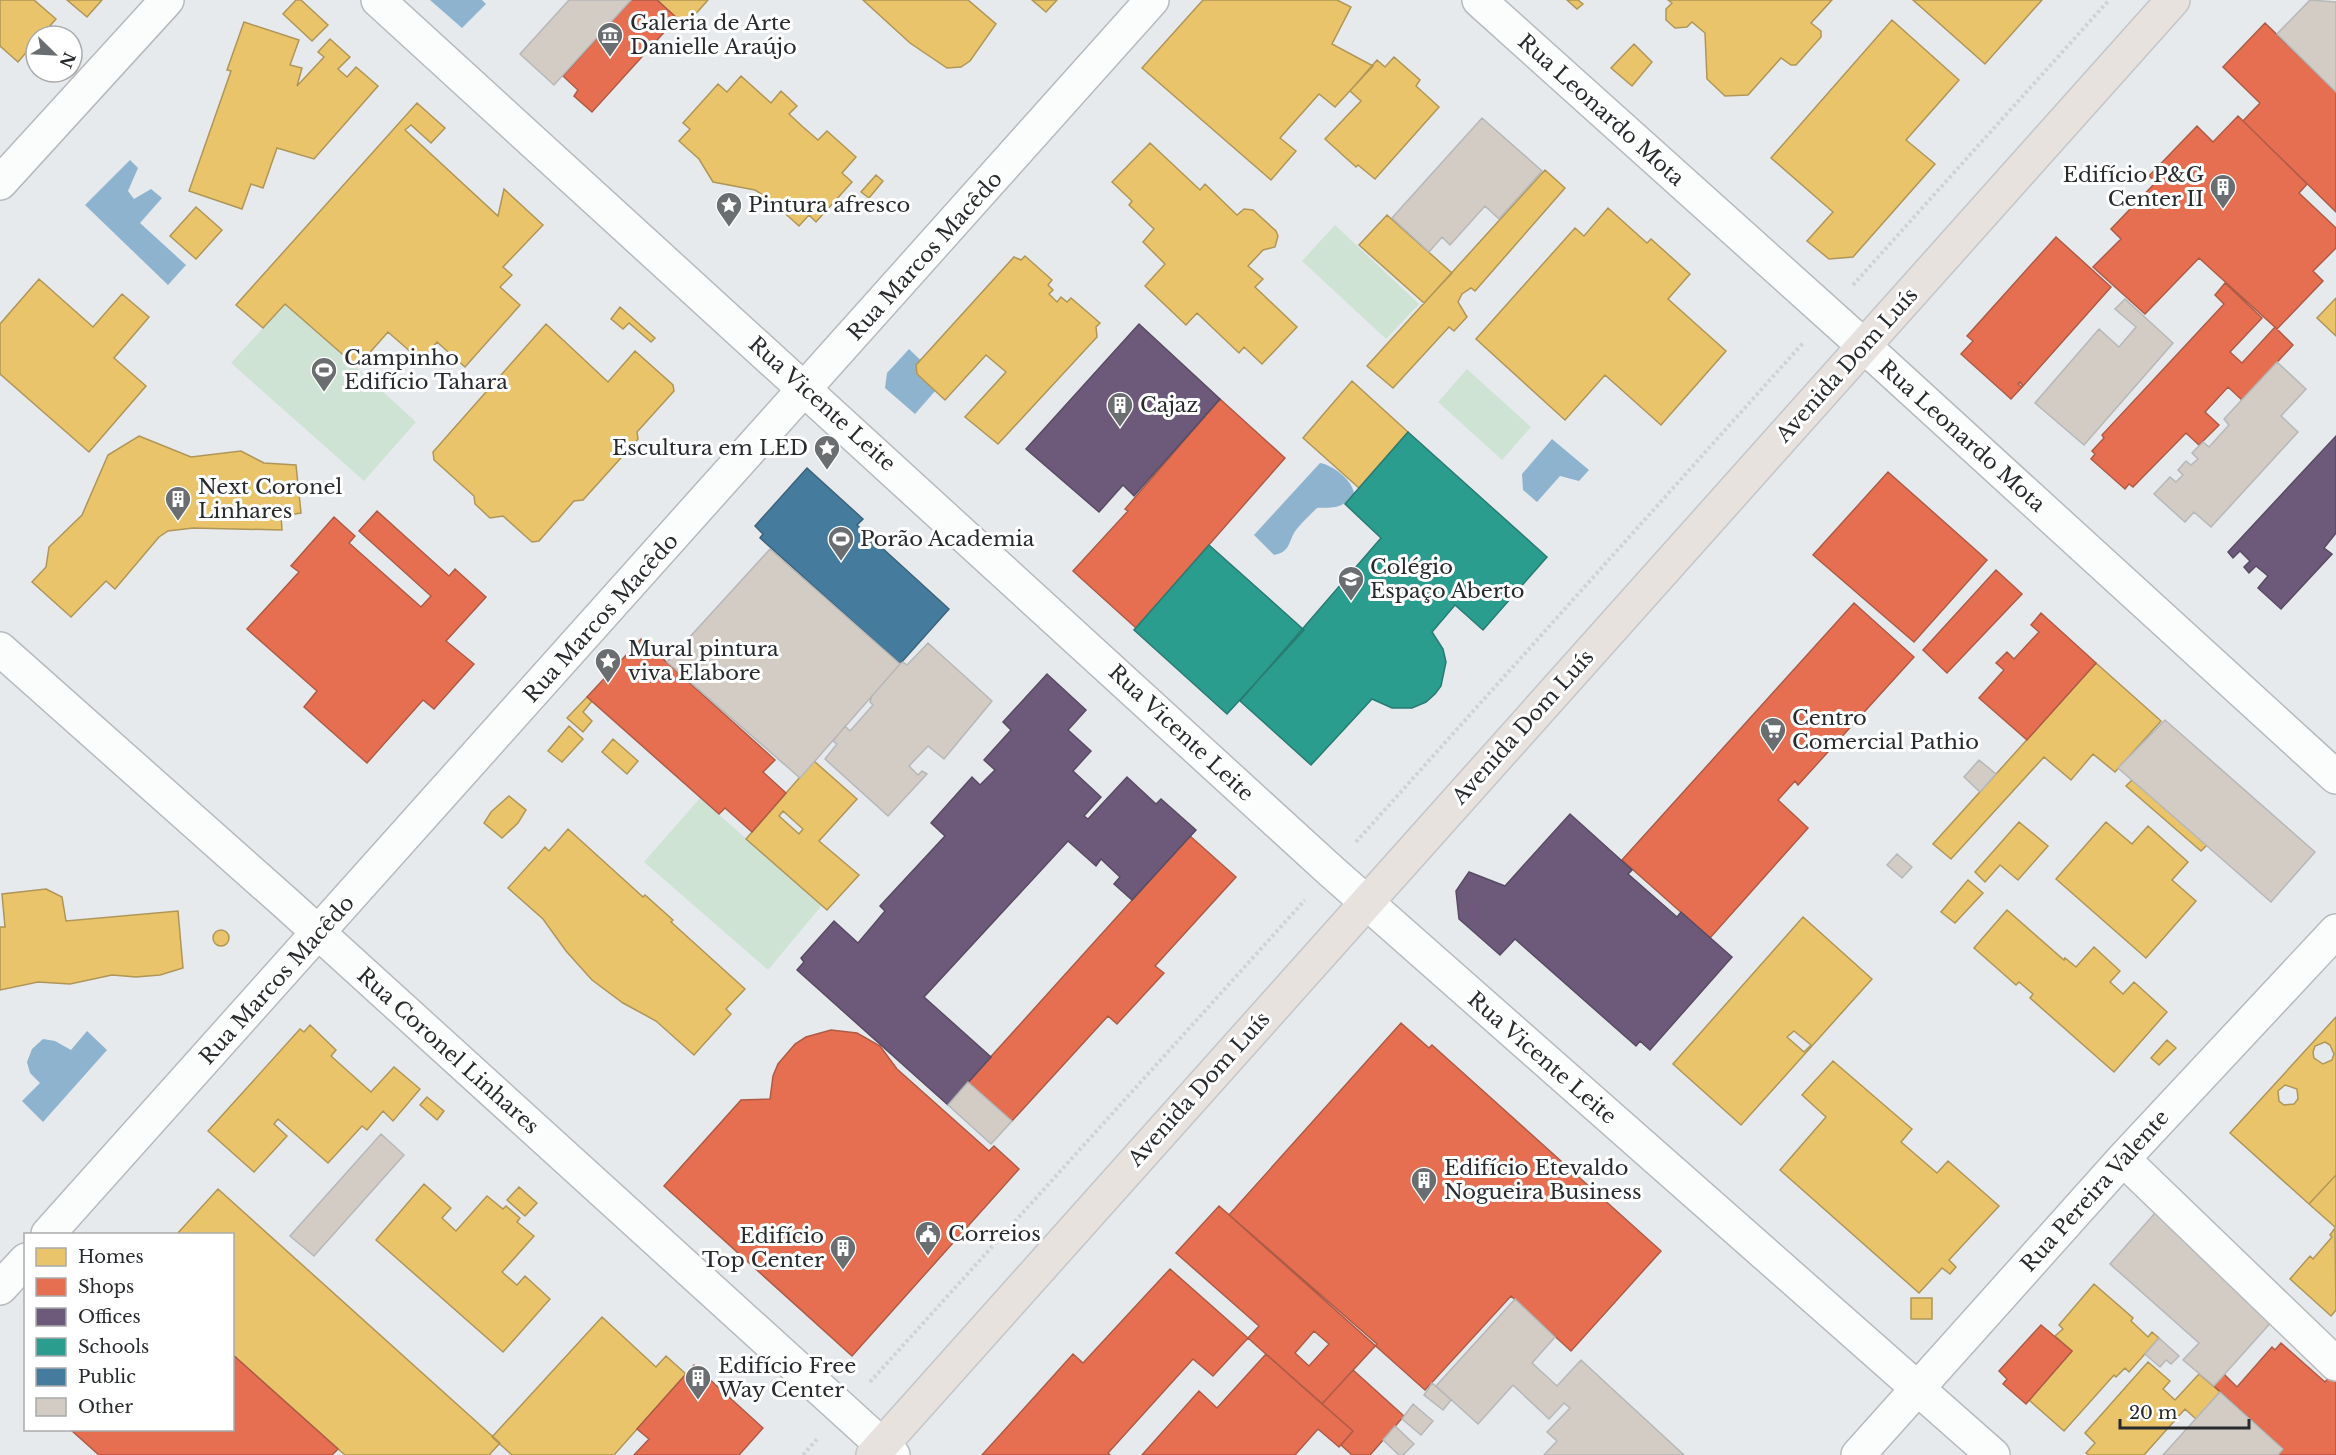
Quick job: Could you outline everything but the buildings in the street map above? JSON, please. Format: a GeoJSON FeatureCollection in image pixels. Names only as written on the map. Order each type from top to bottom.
{"type":"FeatureCollection","features":[{"type":"Feature","properties":{"kind":"main road","name":"Avenida Dom Luís"},"geometry":{"type":"LineString","coordinates":[[883,1452],[1365,902],[2174,0]]}},
{"type":"Feature","properties":{"kind":"street"},"geometry":{"type":"LineString","coordinates":[[0,183],[167,0]]}},
{"type":"Feature","properties":{"kind":"street","name":"Rua Vicente Leite"},"geometry":{"type":"LineString","coordinates":[[378,0],[1365,902],[1993,1455]]}},
{"type":"Feature","properties":{"kind":"street","name":"Rua Marcos Macêdo"},"geometry":{"type":"LineString","coordinates":[[49,1233],[1152,0]]}},
{"type":"Feature","properties":{"kind":"street","name":"Rua Leonardo Mota"},"geometry":{"type":"LineString","coordinates":[[1479,0],[1864,346],[2336,777]]}},
{"type":"Feature","properties":{"kind":"street","name":"Rua Coronel Linhares"},"geometry":{"type":"LineString","coordinates":[[0,649],[319,933],[883,1452]]}},
{"type":"Feature","properties":{"kind":"street","name":"Rua Pereira Valente"},"geometry":{"type":"LineString","coordinates":[[1858,1455],[2123,1159],[2336,931]]}},
{"type":"Feature","properties":{"kind":"street"},"geometry":{"type":"LineString","coordinates":[[2123,1159],[2336,1364]]}},
{"type":"Feature","properties":{"kind":"street"},"geometry":{"type":"LineString","coordinates":[[0,1288],[24,1262]]}},
{"type":"Feature","properties":{"kind":"path"},"geometry":{"type":"LineString","coordinates":[[1847,292],[2109,0]]}},
{"type":"Feature","properties":{"kind":"path"},"geometry":{"type":"LineString","coordinates":[[1358,840],[1803,344]]}},
{"type":"Feature","properties":{"kind":"path"},"geometry":{"type":"LineString","coordinates":[[866,1386],[1311,894]]}},
{"type":"Feature","properties":{"kind":"path"},"geometry":{"type":"LineString","coordinates":[[802,1455],[814,1442]]}},
{"type":"Feature","properties":{"kind":"green space"},"geometry":{"type":"Polygon","coordinates":[[[1335,225],[1419,304],[1386,339],[1302,261],[1335,225]]]}},
{"type":"Feature","properties":{"kind":"green space","name":"Campinho Edifício Tahara"},"geometry":{"type":"Polygon","coordinates":[[[286,303],[416,422],[364,481],[231,363],[286,303]]]}},
{"type":"Feature","properties":{"kind":"green space"},"geometry":{"type":"Polygon","coordinates":[[[1467,369],[1531,427],[1502,460],[1438,402],[1467,369]]]}},
{"type":"Feature","properties":{"kind":"green space"},"geometry":{"type":"Polygon","coordinates":[[[700,798],[822,905],[768,970],[644,862],[700,798]]]}},
{"type":"Feature","properties":{"kind":"water"},"geometry":{"type":"Polygon","coordinates":[[[430,0],[482,0],[486,4],[462,28],[430,0]]]}},
{"type":"Feature","properties":{"kind":"water"},"geometry":{"type":"Polygon","coordinates":[[[130,160],[138,168],[128,191],[134,199],[151,189],[162,198],[140,223],[186,265],[168,285],[85,205],[130,160]]]}},
{"type":"Feature","properties":{"kind":"water"},"geometry":{"type":"Polygon","coordinates":[[[909,349],[943,382],[915,414],[885,388],[887,373],[909,349]]]}},
{"type":"Feature","properties":{"kind":"water"},"geometry":{"type":"Polygon","coordinates":[[[1552,439],[1589,470],[1579,481],[1560,476],[1537,502],[1523,490],[1522,474],[1552,439]]]}},
{"type":"Feature","properties":{"kind":"water"},"geometry":{"type":"Polygon","coordinates":[[[1320,463],[1341,474],[1350,483],[1354,493],[1342,505],[1317,508],[1296,530],[1286,549],[1274,555],[1254,535],[1320,463]]]}},
{"type":"Feature","properties":{"kind":"water"},"geometry":{"type":"Polygon","coordinates":[[[87,1031],[107,1050],[43,1122],[22,1101],[40,1083],[30,1073],[27,1062],[32,1049],[43,1039],[55,1041],[71,1050],[87,1031]]]}},
{"type":"Feature","properties":{"kind":"place","name":"Galeria de Arte Danielle Araújo"},"geometry":{"type":"Point","coordinates":[610,58]}},
{"type":"Feature","properties":{"kind":"place","name":"Edifício P&G Center II"},"geometry":{"type":"Point","coordinates":[2223,210]}},
{"type":"Feature","properties":{"kind":"place","name":"Pintura afresco"},"geometry":{"type":"Point","coordinates":[729,228]}},
{"type":"Feature","properties":{"kind":"place","name":"Campinho Edifício Tahara"},"geometry":{"type":"Point","coordinates":[324,393]}},
{"type":"Feature","properties":{"kind":"place","name":"Cajaz"},"geometry":{"type":"Point","coordinates":[1120,428]}},
{"type":"Feature","properties":{"kind":"place","name":"Escultura em LED"},"geometry":{"type":"Point","coordinates":[827,471]}},
{"type":"Feature","properties":{"kind":"place","name":"Next Coronel Linhares"},"geometry":{"type":"Point","coordinates":[178,522]}},
{"type":"Feature","properties":{"kind":"place","name":"Porão Academia"},"geometry":{"type":"Point","coordinates":[841,562]}},
{"type":"Feature","properties":{"kind":"place","name":"Colégio Espaço Aberto"},"geometry":{"type":"Point","coordinates":[1351,602]}},
{"type":"Feature","properties":{"kind":"place","name":"Mural pintura viva Elabore"},"geometry":{"type":"Point","coordinates":[608,684]}},
{"type":"Feature","properties":{"kind":"place","name":"Centro Comercial Pathio"},"geometry":{"type":"Point","coordinates":[1773,753]}},
{"type":"Feature","properties":{"kind":"place","name":"Edifício Etevaldo Nogueira Business"},"geometry":{"type":"Point","coordinates":[1424,1203]}},
{"type":"Feature","properties":{"kind":"place","name":"Correios"},"geometry":{"type":"Point","coordinates":[928,1257]}},
{"type":"Feature","properties":{"kind":"place","name":"Edifício Top Center"},"geometry":{"type":"Point","coordinates":[843,1271]}},
{"type":"Feature","properties":{"kind":"place","name":"Edifício Free Way Center"},"geometry":{"type":"Point","coordinates":[698,1401]}}]}
